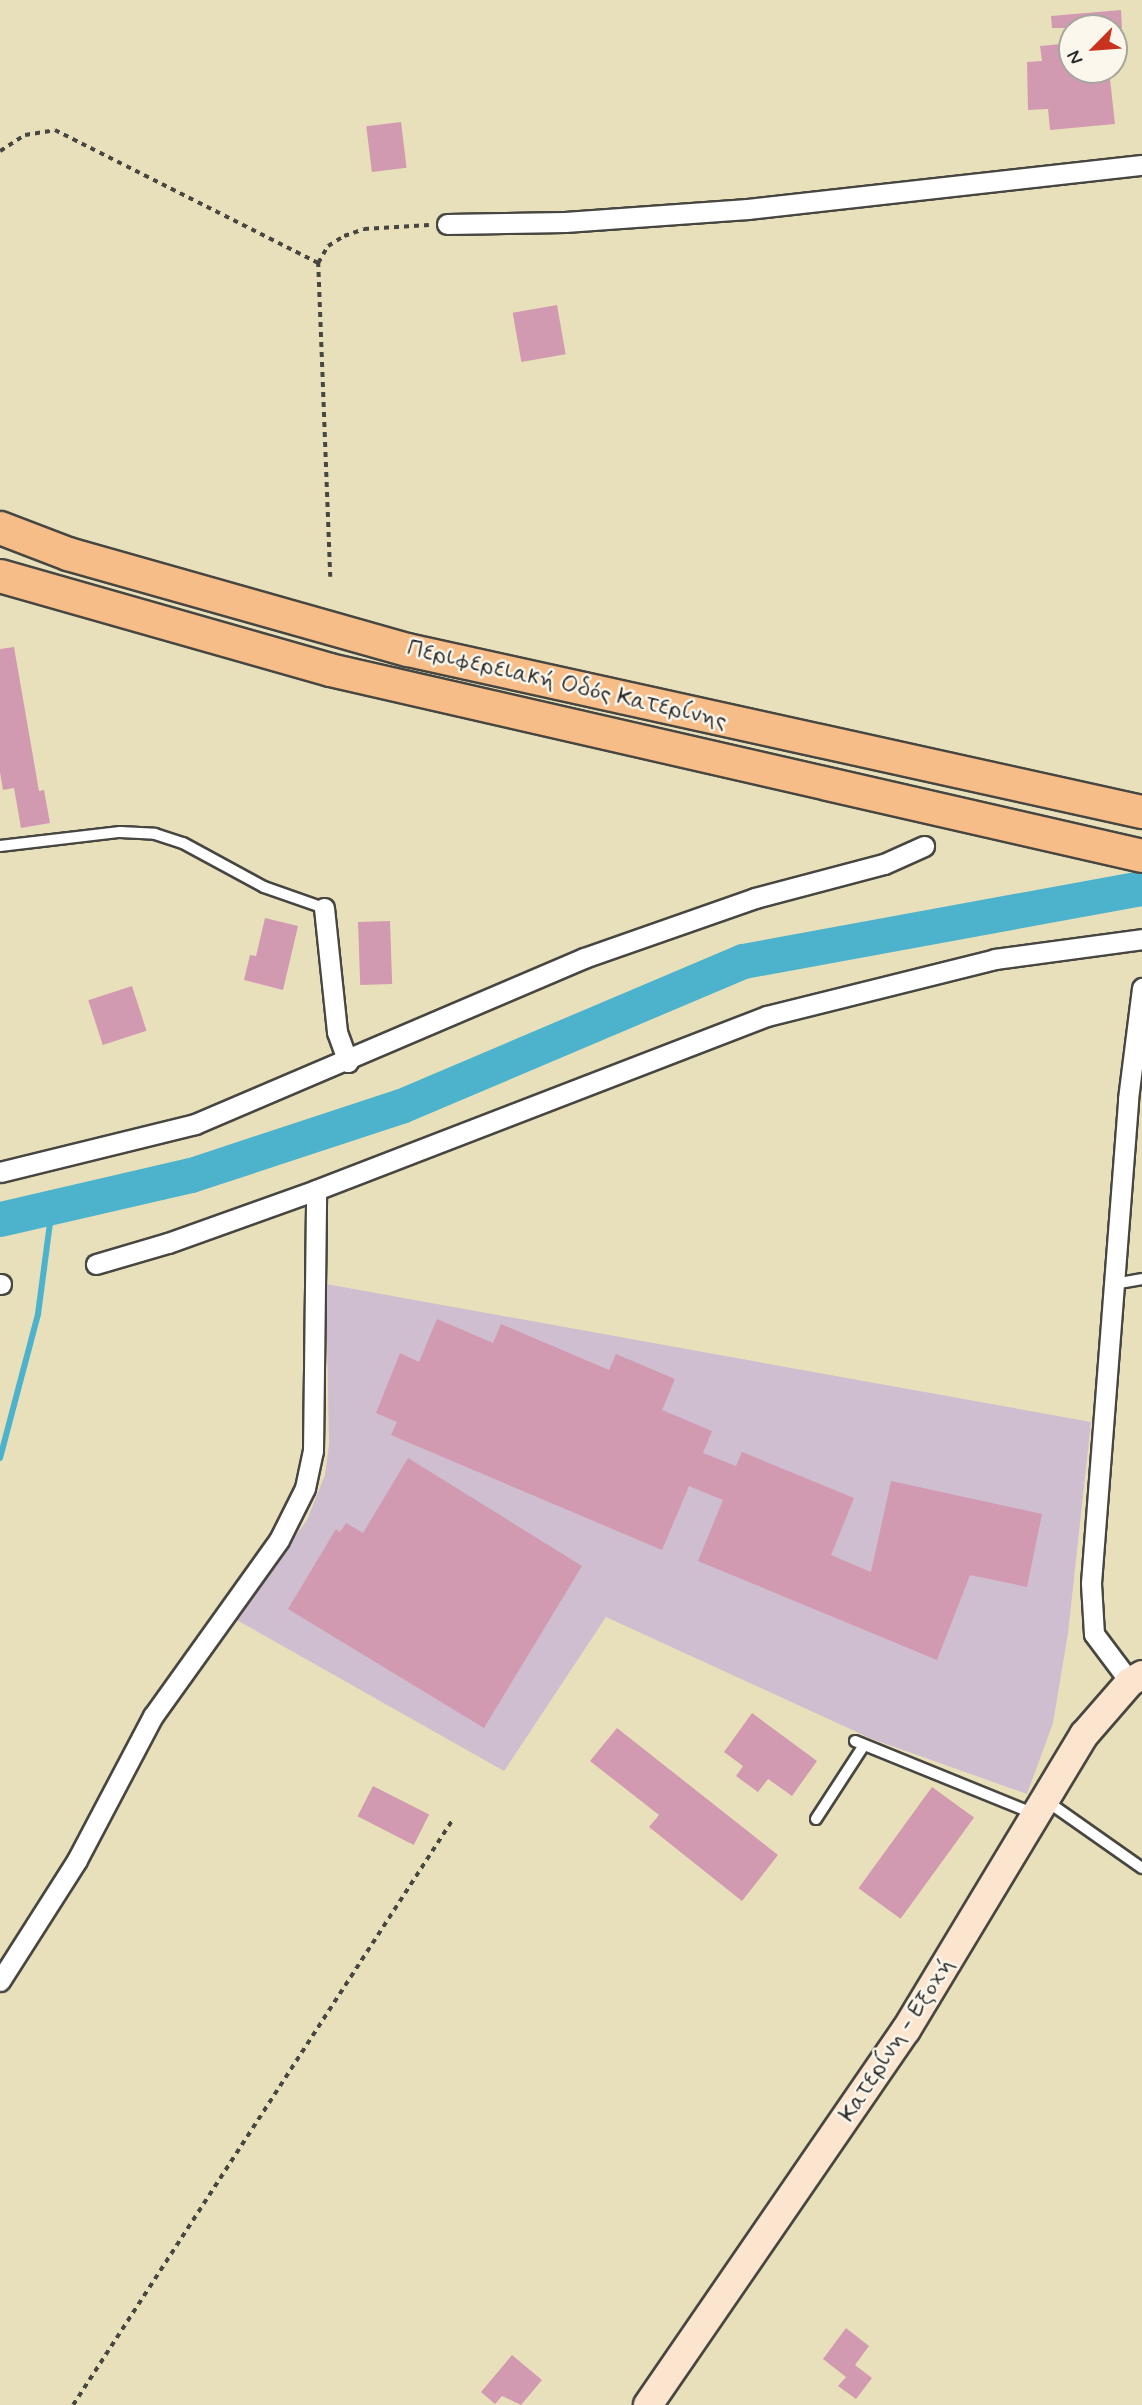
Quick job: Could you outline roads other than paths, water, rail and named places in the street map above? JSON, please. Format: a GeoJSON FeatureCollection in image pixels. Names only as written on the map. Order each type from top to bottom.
{"type":"FeatureCollection","features":[{"type":"Feature","properties":{"kind":"main road","name":"Περιφερειακή Οδός Κατερίνης"},"geometry":{"type":"LineString","coordinates":[[0,528],[68,554],[408,650],[1142,812]]}},
{"type":"Feature","properties":{"kind":"main road","name":"Περιφερειακή Οδός Κατερίνης"},"geometry":{"type":"LineString","coordinates":[[0,576],[330,670],[1142,856]]}},
{"type":"Feature","properties":{"kind":"main road","name":"Κατερίνη - Εξοχή"},"geometry":{"type":"LineString","coordinates":[[649,2405],[906,2030],[1084,1735],[1136,1679]]}},
{"type":"Feature","properties":{"kind":"street"},"geometry":{"type":"LineString","coordinates":[[447,223],[565,222],[748,209],[1142,165]]}},
{"type":"Feature","properties":{"kind":"street"},"geometry":{"type":"LineString","coordinates":[[0,1172],[195,1124],[348,1062],[584,957],[755,898],[884,863],[923,846]]}},
{"type":"Feature","properties":{"kind":"street"},"geometry":{"type":"LineString","coordinates":[[324,908],[337,1032],[348,1062]]}},
{"type":"Feature","properties":{"kind":"street"},"geometry":{"type":"LineString","coordinates":[[96,1264],[168,1243],[316,1190],[767,1016],[995,959],[1142,939]]}},
{"type":"Feature","properties":{"kind":"street"},"geometry":{"type":"LineString","coordinates":[[1136,1679],[1094,1634],[1091,1583],[1113,1284],[1142,988]]}},
{"type":"Feature","properties":{"kind":"street"},"geometry":{"type":"LineString","coordinates":[[0,1981],[77,1860],[153,1716],[279,1540],[305,1489],[313,1451],[316,1190]]}},
{"type":"Feature","properties":{"kind":"lane"},"geometry":{"type":"LineString","coordinates":[[0,846],[120,832],[155,834],[183,844],[264,887],[324,908]]}},
{"type":"Feature","properties":{"kind":"lane"},"geometry":{"type":"LineString","coordinates":[[1113,1284],[1142,1279]]}},
{"type":"Feature","properties":{"kind":"lane"},"geometry":{"type":"LineString","coordinates":[[816,1819],[859,1743],[1040,1807],[1142,1868]]}},
{"type":"Feature","properties":{"kind":"waterway"},"geometry":{"type":"LineString","coordinates":[[0,1219],[191,1175],[401,1106],[743,961],[1141,888]]}},
{"type":"Feature","properties":{"kind":"waterway"},"geometry":{"type":"LineString","coordinates":[[0,1458],[38,1314],[52,1207]]}}]}
